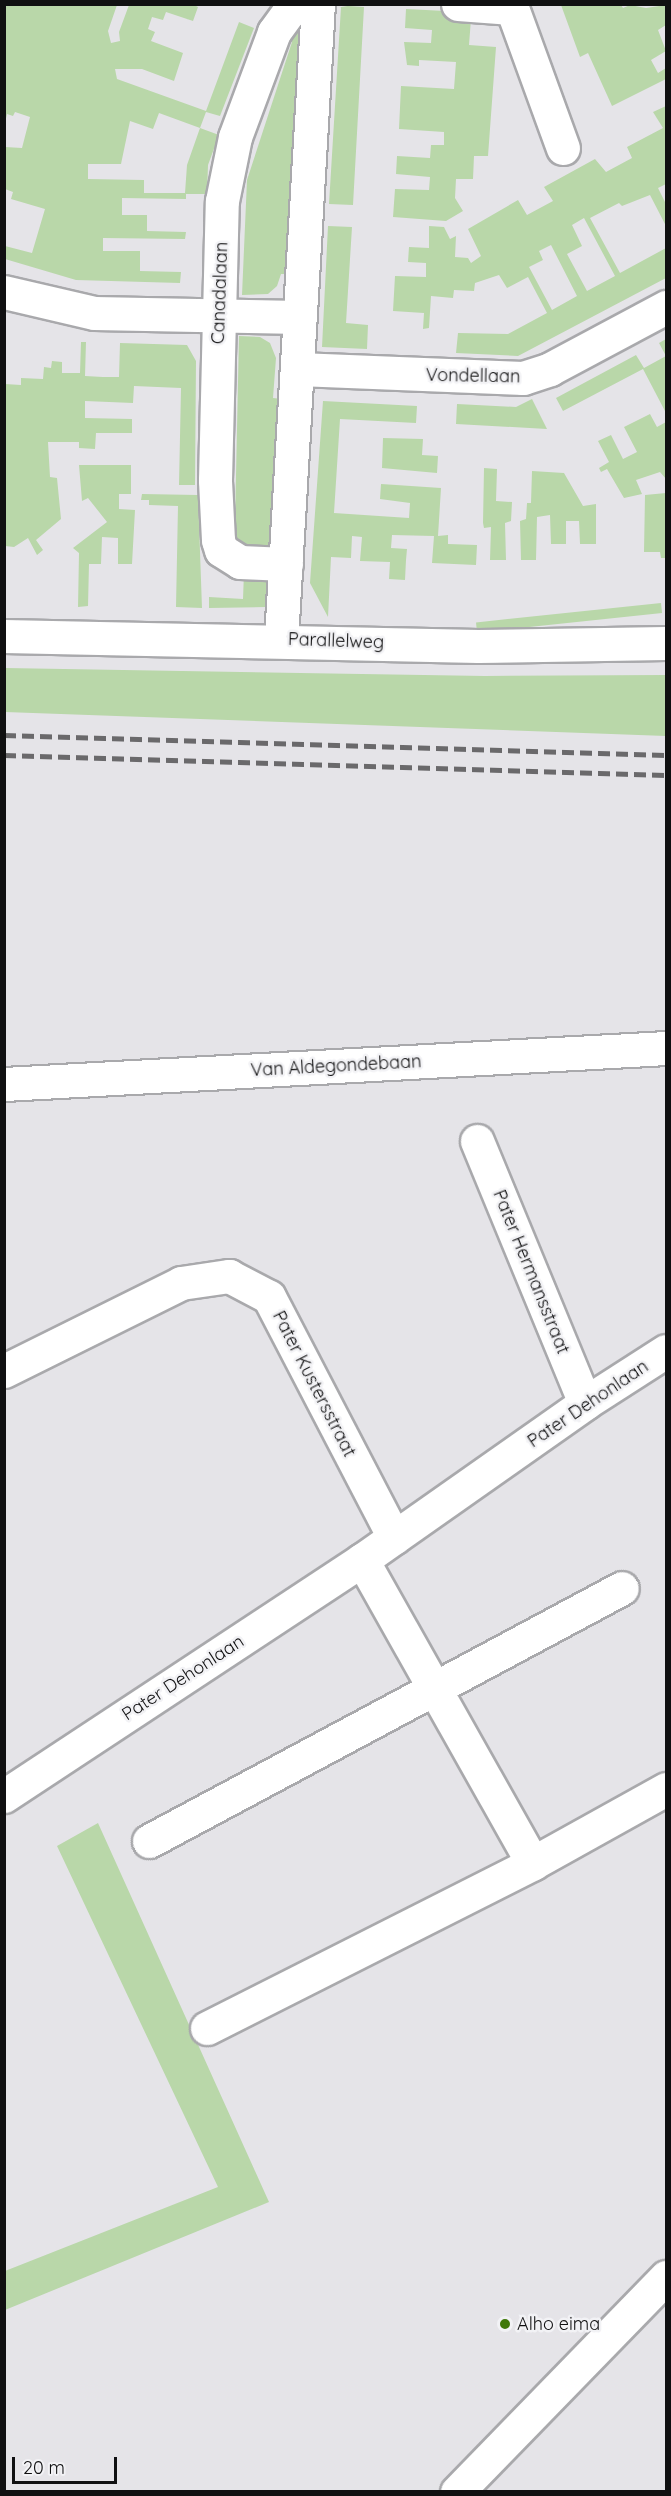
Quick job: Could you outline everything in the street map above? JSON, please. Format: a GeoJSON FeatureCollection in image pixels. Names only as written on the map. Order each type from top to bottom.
{"type":"FeatureCollection","features":[{"type":"Feature","properties":{"kind":"street"},"geometry":{"type":"LineString","coordinates":[[458,4],[512,8],[563,148]]}},
{"type":"Feature","properties":{"kind":"street","name":"Canadalaan"},"geometry":{"type":"LineString","coordinates":[[281,639],[286,564],[298,369],[318,6],[294,8],[281,19],[235,137],[224,182],[215,480],[218,540],[222,550],[240,562],[286,564]]}},
{"type":"Feature","properties":{"kind":"street"},"geometry":{"type":"LineString","coordinates":[[4,292],[79,311],[300,318]]}},
{"type":"Feature","properties":{"kind":"street","name":"Vondellaan"},"geometry":{"type":"LineString","coordinates":[[298,369],[523,378],[550,369],[666,306]]}},
{"type":"Feature","properties":{"kind":"street","name":"Parallelweg"},"geometry":{"type":"LineString","coordinates":[[4,636],[281,639],[478,646],[666,643]]}},
{"type":"Feature","properties":{"kind":"street","name":"Van Aldegondebaan"},"geometry":{"type":"LineString","coordinates":[[4,1084],[666,1048]]}},
{"type":"Feature","properties":{"kind":"street","name":"Pater Hermansstraat"},"geometry":{"type":"LineString","coordinates":[[477,1141],[585,1403]]}},
{"type":"Feature","properties":{"kind":"street","name":"Pater Kustersstraat"},"geometry":{"type":"LineString","coordinates":[[4,1371],[181,1283],[229,1276],[269,1297],[394,1538]]}},
{"type":"Feature","properties":{"kind":"street","name":"Pater Dehonlaan"},"geometry":{"type":"LineString","coordinates":[[4,1796],[362,1560],[585,1403],[666,1351]]}},
{"type":"Feature","properties":{"kind":"street"},"geometry":{"type":"LineString","coordinates":[[362,1560],[533,1863]]}},
{"type":"Feature","properties":{"kind":"street"},"geometry":{"type":"LineString","coordinates":[[149,1841],[622,1588]]}},
{"type":"Feature","properties":{"kind":"street"},"geometry":{"type":"LineString","coordinates":[[207,2028],[533,1863],[666,1789]]}},
{"type":"Feature","properties":{"kind":"street"},"geometry":{"type":"LineString","coordinates":[[457,2492],[666,2277]]}},
{"type":"Feature","properties":{"kind":"green space"},"geometry":{"type":"Polygon","coordinates":[[[192,4],[198,7],[193,21],[166,12],[163,20],[152,17],[148,29],[155,32],[151,41],[183,53],[174,81],[142,69],[115,69],[117,79],[206,111],[239,22],[254,28],[220,116],[206,112],[200,128],[219,135],[208,165],[207,194],[186,194],[186,199],[122,198],[122,215],[147,215],[147,231],[186,232],[185,239],[103,238],[103,251],[140,251],[140,271],[181,272],[180,283],[76,280],[5,259],[5,246],[32,253],[45,209],[11,199],[13,192],[5,189],[5,147],[22,148],[30,117],[15,112],[13,116],[7,114],[5,123],[5,5],[117,5],[108,31],[111,43],[120,41],[119,32],[129,5],[192,4]],[[159,113],[153,129],[130,121],[121,164],[88,164],[88,179],[144,180],[144,193],[185,193],[187,165],[200,128],[159,113]]]}},
{"type":"Feature","properties":{"kind":"green space"},"geometry":{"type":"Polygon","coordinates":[[[353,5],[349,6],[364,7],[353,205],[329,204],[341,7],[353,5]]]}},
{"type":"Feature","properties":{"kind":"green space"},"geometry":{"type":"Polygon","coordinates":[[[561,5],[621,5],[623,8],[630,5],[646,8],[666,5],[666,25],[658,30],[666,51],[651,60],[658,73],[666,68],[666,79],[612,106],[588,53],[580,57],[561,5]]]}},
{"type":"Feature","properties":{"kind":"green space"},"geometry":{"type":"Polygon","coordinates":[[[406,9],[465,12],[471,19],[469,45],[496,47],[488,156],[474,156],[473,179],[456,179],[455,198],[463,211],[446,221],[393,217],[395,189],[429,190],[430,177],[396,174],[397,156],[430,158],[431,145],[444,145],[444,132],[399,129],[401,86],[454,89],[456,62],[419,60],[419,66],[407,65],[404,42],[431,43],[432,30],[405,28],[406,9]]]}},
{"type":"Feature","properties":{"kind":"green space"},"geometry":{"type":"Polygon","coordinates":[[[286,27],[303,28],[289,274],[281,274],[277,286],[268,294],[242,295],[247,180],[292,42],[283,38],[286,27]]]}},
{"type":"Feature","properties":{"kind":"green space"},"geometry":{"type":"Polygon","coordinates":[[[666,106],[666,184],[658,188],[666,204],[666,226],[650,195],[622,206],[619,203],[590,218],[620,273],[666,248],[666,278],[518,356],[456,353],[458,333],[508,334],[547,313],[528,277],[507,288],[499,275],[475,283],[474,291],[454,290],[453,298],[431,296],[429,328],[423,329],[424,313],[393,311],[395,276],[426,277],[426,263],[408,262],[409,247],[429,248],[429,226],[444,227],[450,239],[456,236],[455,257],[468,258],[471,263],[481,256],[468,229],[518,200],[527,215],[553,201],[544,187],[595,159],[606,172],[632,158],[627,147],[663,128],[653,112],[666,106]],[[584,218],[572,225],[582,246],[567,254],[587,291],[615,276],[584,218]],[[551,245],[539,251],[543,260],[529,267],[552,310],[577,296],[551,245]]]}},
{"type":"Feature","properties":{"kind":"green space"},"geometry":{"type":"Polygon","coordinates":[[[328,226],[352,227],[346,323],[368,325],[367,349],[322,347],[328,226]]]}},
{"type":"Feature","properties":{"kind":"green space"},"geometry":{"type":"Polygon","coordinates":[[[239,336],[260,337],[270,343],[276,358],[273,398],[282,399],[273,546],[262,551],[237,545],[225,522],[235,522],[239,336]]]}},
{"type":"Feature","properties":{"kind":"green space"},"geometry":{"type":"Polygon","coordinates":[[[666,339],[666,356],[659,343],[666,339]]]}},
{"type":"Feature","properties":{"kind":"green space"},"geometry":{"type":"Polygon","coordinates":[[[81,342],[86,342],[85,376],[103,377],[119,377],[120,343],[187,345],[196,361],[195,485],[179,485],[181,388],[134,386],[133,403],[85,401],[85,418],[132,419],[132,433],[96,433],[95,449],[79,448],[79,442],[48,442],[50,477],[57,478],[61,519],[36,540],[43,550],[37,555],[28,538],[14,547],[5,546],[5,384],[21,385],[21,378],[43,379],[44,367],[51,368],[52,361],[62,362],[62,373],[80,373],[81,342]]]}},
{"type":"Feature","properties":{"kind":"green space"},"geometry":{"type":"Polygon","coordinates":[[[636,355],[644,368],[666,356],[666,413],[643,369],[563,411],[556,398],[636,355]]]}},
{"type":"Feature","properties":{"kind":"green space"},"geometry":{"type":"Polygon","coordinates":[[[532,399],[547,429],[456,424],[457,404],[516,407],[532,399]]]}},
{"type":"Feature","properties":{"kind":"green space"},"geometry":{"type":"Polygon","coordinates":[[[323,401],[417,406],[416,423],[340,419],[334,513],[409,518],[410,503],[380,499],[381,484],[441,488],[438,536],[448,535],[448,544],[477,545],[476,565],[432,563],[434,536],[392,535],[391,548],[407,549],[405,580],[389,579],[390,562],[360,561],[362,537],[352,536],[351,558],[331,557],[328,617],[310,583],[323,401]]]}},
{"type":"Feature","properties":{"kind":"green space"},"geometry":{"type":"Polygon","coordinates":[[[650,414],[657,427],[666,422],[666,479],[660,472],[636,480],[642,494],[624,498],[607,469],[601,472],[599,468],[609,462],[598,441],[611,435],[623,459],[637,452],[624,427],[650,414]]]}},
{"type":"Feature","properties":{"kind":"green space"},"geometry":{"type":"Polygon","coordinates":[[[383,438],[423,439],[422,455],[438,456],[437,473],[382,468],[383,438]]]}},
{"type":"Feature","properties":{"kind":"green space"},"geometry":{"type":"Polygon","coordinates":[[[79,465],[131,465],[131,494],[119,494],[119,509],[135,510],[132,564],[118,564],[118,538],[102,537],[101,564],[89,564],[88,606],[78,607],[79,553],[73,548],[107,522],[88,498],[82,501],[79,465]]]}},
{"type":"Feature","properties":{"kind":"green space"},"geometry":{"type":"Polygon","coordinates":[[[484,468],[497,469],[496,501],[512,502],[511,521],[505,523],[506,560],[490,560],[491,527],[484,528],[483,523],[484,468]]]}},
{"type":"Feature","properties":{"kind":"green space"},"geometry":{"type":"Polygon","coordinates":[[[532,471],[564,473],[583,506],[596,504],[596,544],[580,544],[579,521],[566,521],[566,544],[551,544],[550,515],[537,517],[536,560],[521,560],[520,521],[526,519],[527,503],[531,503],[532,471]]]}},
{"type":"Feature","properties":{"kind":"green space"},"geometry":{"type":"Polygon","coordinates":[[[666,493],[666,558],[661,558],[660,552],[644,552],[645,495],[666,493]]]}},
{"type":"Feature","properties":{"kind":"green space"},"geometry":{"type":"Polygon","coordinates":[[[142,494],[198,495],[202,608],[176,607],[178,506],[149,505],[149,500],[141,500],[142,494]]]}},
{"type":"Feature","properties":{"kind":"green space"},"geometry":{"type":"Polygon","coordinates":[[[244,572],[271,574],[265,607],[209,608],[209,597],[243,599],[244,572]]]}},
{"type":"Feature","properties":{"kind":"green space"},"geometry":{"type":"Polygon","coordinates":[[[661,603],[662,613],[477,632],[476,622],[661,603]]]}},
{"type":"Feature","properties":{"kind":"green space"},"geometry":{"type":"Polygon","coordinates":[[[5,668],[485,676],[666,675],[666,736],[5,712],[5,668]]]}},
{"type":"Feature","properties":{"kind":"green space"},"geometry":{"type":"Polygon","coordinates":[[[98,1823],[269,2202],[5,2310],[5,2271],[218,2187],[57,1846],[98,1823]]]}},
{"type":"Feature","properties":{"kind":"railway"},"geometry":{"type":"LineString","coordinates":[[4,735],[666,755]]}},
{"type":"Feature","properties":{"kind":"railway"},"geometry":{"type":"LineString","coordinates":[[4,755],[666,775]]}},
{"type":"Feature","properties":{"kind":"place","name":"Alho eima"},"geometry":{"type":"Point","coordinates":[505,2324]}}]}
